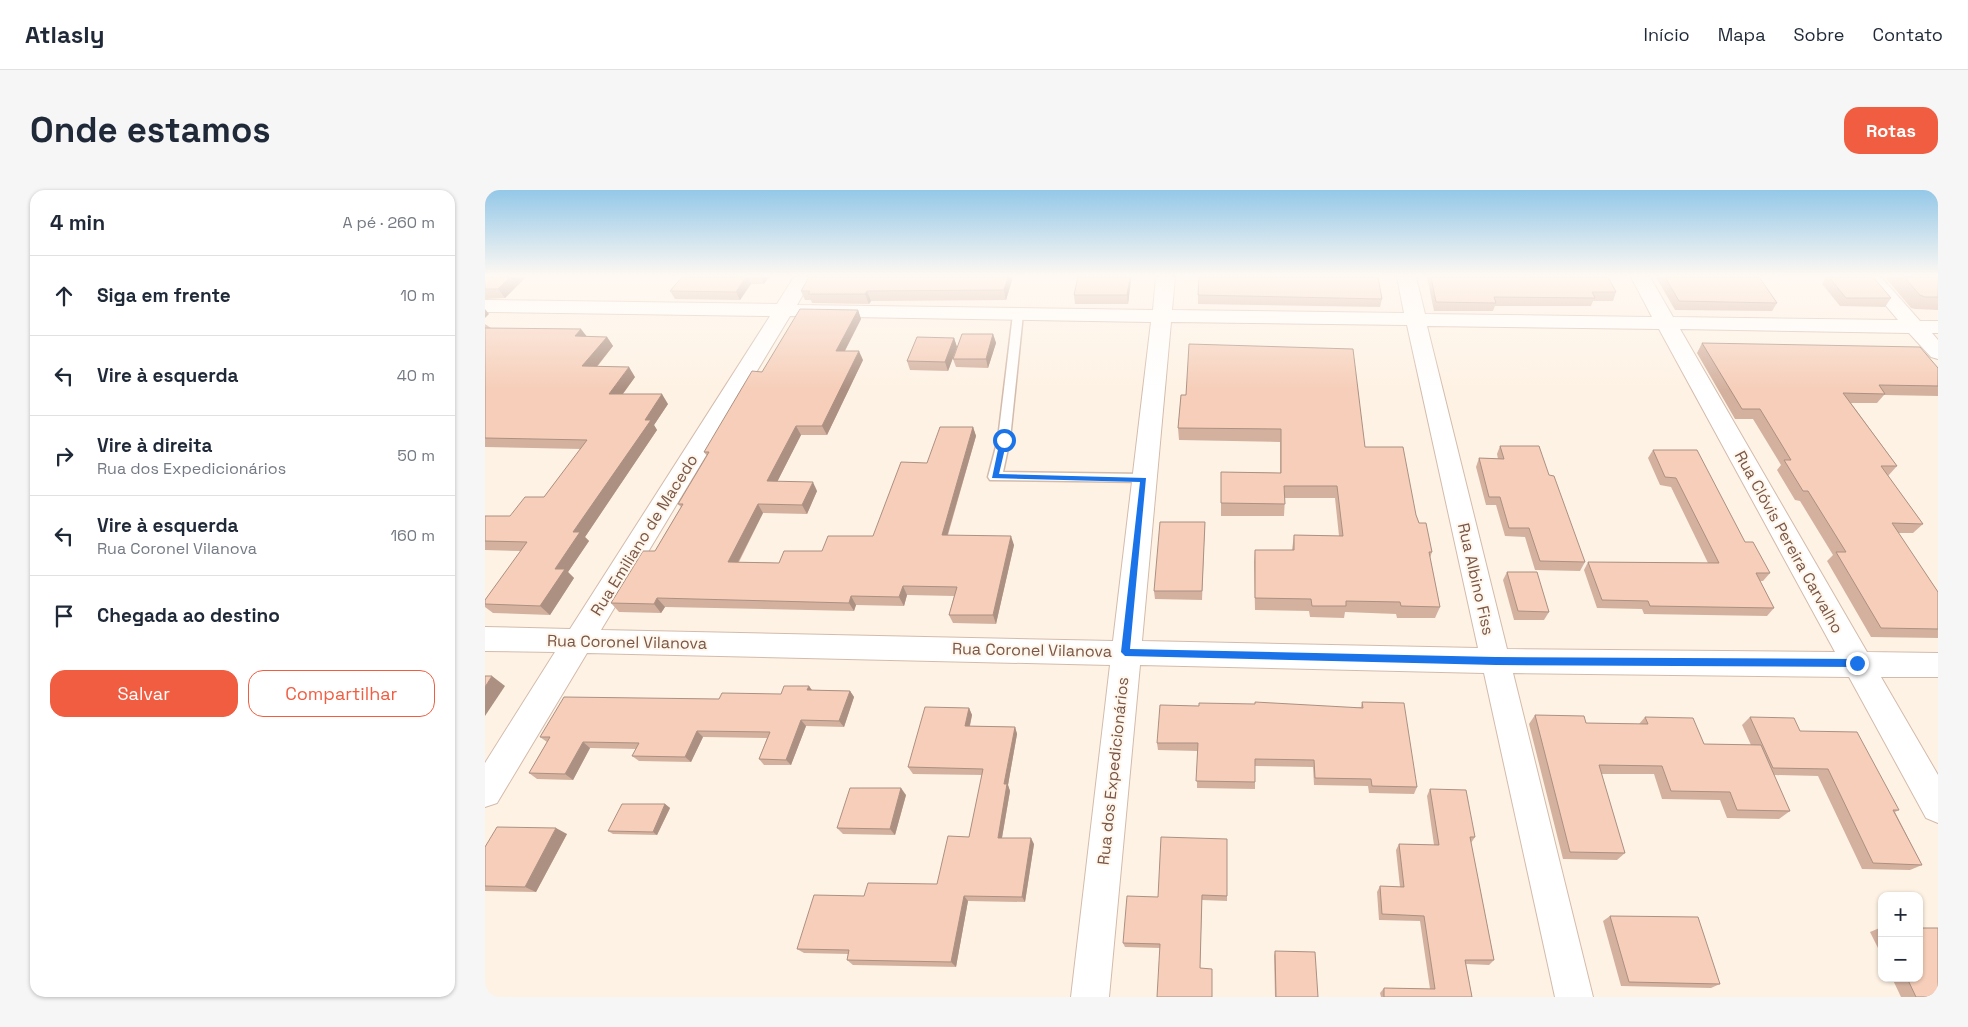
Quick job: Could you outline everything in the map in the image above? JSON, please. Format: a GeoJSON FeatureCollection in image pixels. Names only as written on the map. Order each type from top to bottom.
{"type":"FeatureCollection","features":[{"type":"Feature","properties":{"kind":"street","name":"Rua Emiliano de Macedo"},"geometry":{"type":"LineString","coordinates":[[485,792],[780,315]]}},
{"type":"Feature","properties":{"kind":"street"},"geometry":{"type":"LineString","coordinates":[[1065,315],[1938,327]]}},
{"type":"Feature","properties":{"kind":"street","name":"Rua Albino Fiss"},"geometry":{"type":"LineString","coordinates":[[1414,315],[1574,997]]}},
{"type":"Feature","properties":{"kind":"street","name":"Rua Clóvis Pereira Carvalho"},"geometry":{"type":"LineString","coordinates":[[1661,315],[1938,807]]}},
{"type":"Feature","properties":{"kind":"street"},"geometry":{"type":"LineString","coordinates":[[1904,315],[1938,352]]}},
{"type":"Feature","properties":{"kind":"street","name":"Rua dos Expedicionários"},"geometry":{"type":"LineString","coordinates":[[1090,997],[1161,316]]}},
{"type":"Feature","properties":{"kind":"street","name":"Rua Coronel Vilanova"},"geometry":{"type":"LineString","coordinates":[[485,639],[1496,661],[1938,665]]}},
{"type":"Feature","properties":{"kind":"lane"},"geometry":{"type":"LineString","coordinates":[[1018,315],[1004,440],[995,477],[1144,479]]}},
{"type":"Feature","properties":{"kind":"building"},"geometry":{"type":"Polygon","coordinates":[[[797,315],[855,315],[836,351],[859,351],[822,426],[796,426],[767,481],[813,482],[802,505],[758,504],[728,562],[779,563],[784,551],[822,551],[828,536],[873,536],[901,462],[927,463],[940,427],[973,427],[942,535],[1011,536],[993,615],[949,615],[957,587],[903,586],[899,597],[851,596],[849,603],[657,598],[654,604],[611,603],[643,551],[655,551],[683,504],[678,504],[709,452],[704,452],[752,371],[762,372],[797,315]]]}},
{"type":"Feature","properties":{"kind":"building"},"geometry":{"type":"Polygon","coordinates":[[[485,328],[581,329],[575,336],[607,337],[582,366],[629,367],[609,394],[662,394],[645,420],[651,420],[573,532],[580,532],[555,569],[565,569],[540,606],[485,604],[485,600],[527,542],[485,541],[485,516],[510,516],[525,497],[544,497],[587,440],[485,438],[485,328]]]}},
{"type":"Feature","properties":{"kind":"building"},"geometry":{"type":"Polygon","coordinates":[[[962,334],[993,334],[986,359],[953,359],[962,334]]]}},
{"type":"Feature","properties":{"kind":"building"},"geometry":{"type":"Polygon","coordinates":[[[917,337],[954,338],[945,362],[907,361],[917,337]]]}},
{"type":"Feature","properties":{"kind":"building"},"geometry":{"type":"Polygon","coordinates":[[[1702,343],[1920,347],[1938,368],[1938,386],[1879,385],[1885,394],[1843,393],[1897,466],[1881,466],[1923,524],[1892,523],[1938,592],[1938,629],[1881,628],[1836,552],[1846,552],[1808,491],[1803,491],[1784,460],[1791,460],[1760,409],[1742,409],[1702,343]]]}},
{"type":"Feature","properties":{"kind":"building"},"geometry":{"type":"Polygon","coordinates":[[[1189,344],[1353,349],[1365,447],[1403,447],[1416,515],[1419,523],[1426,523],[1432,552],[1429,552],[1440,607],[1401,606],[1400,602],[1346,601],[1346,606],[1312,606],[1311,599],[1255,598],[1255,550],[1294,550],[1294,535],[1343,536],[1337,486],[1284,486],[1285,504],[1221,503],[1221,472],[1281,473],[1281,429],[1178,428],[1181,395],[1186,395],[1189,344]]]}},
{"type":"Feature","properties":{"kind":"building"},"geometry":{"type":"Polygon","coordinates":[[[1500,446],[1539,446],[1549,475],[1554,476],[1585,562],[1540,561],[1529,528],[1509,528],[1500,497],[1489,497],[1479,458],[1504,459],[1500,446]]]}},
{"type":"Feature","properties":{"kind":"building"},"geometry":{"type":"Polygon","coordinates":[[[1653,450],[1697,450],[1745,542],[1753,542],[1770,573],[1756,573],[1774,608],[1650,606],[1648,601],[1602,600],[1588,562],[1719,563],[1676,478],[1665,477],[1653,450]]]}},
{"type":"Feature","properties":{"kind":"building"},"geometry":{"type":"Polygon","coordinates":[[[1160,522],[1205,522],[1202,591],[1154,591],[1160,522]]]}},
{"type":"Feature","properties":{"kind":"building"},"geometry":{"type":"Polygon","coordinates":[[[1507,572],[1537,572],[1549,612],[1518,611],[1507,572]]]}},
{"type":"Feature","properties":{"kind":"building"},"geometry":{"type":"Polygon","coordinates":[[[485,676],[492,676],[485,687],[485,676]]]}},
{"type":"Feature","properties":{"kind":"building"},"geometry":{"type":"Polygon","coordinates":[[[784,686],[809,686],[807,690],[850,691],[839,721],[801,720],[786,760],[759,759],[770,732],[697,731],[685,757],[632,756],[639,743],[583,742],[565,774],[529,773],[550,737],[540,737],[564,697],[719,699],[722,693],[781,694],[784,686]]]}},
{"type":"Feature","properties":{"kind":"building"},"geometry":{"type":"Polygon","coordinates":[[[1255,702],[1363,708],[1362,702],[1404,703],[1417,787],[1372,786],[1371,779],[1315,778],[1314,760],[1255,759],[1255,782],[1196,781],[1198,743],[1157,743],[1160,705],[1199,706],[1199,703],[1255,704],[1255,702]]]}},
{"type":"Feature","properties":{"kind":"building"},"geometry":{"type":"Polygon","coordinates":[[[925,707],[969,708],[965,726],[1015,727],[1004,784],[1007,784],[998,838],[1031,838],[1022,897],[964,896],[951,962],[847,960],[849,950],[797,949],[814,895],[864,896],[868,883],[937,884],[948,836],[969,837],[983,769],[908,767],[925,707]]]}},
{"type":"Feature","properties":{"kind":"building"},"geometry":{"type":"Polygon","coordinates":[[[1535,715],[1584,716],[1586,723],[1648,724],[1645,717],[1693,718],[1704,744],[1761,745],[1790,811],[1737,810],[1730,792],[1671,791],[1662,766],[1599,765],[1625,853],[1570,852],[1535,715]]]}},
{"type":"Feature","properties":{"kind":"building"},"geometry":{"type":"Polygon","coordinates":[[[1750,717],[1794,718],[1800,731],[1857,732],[1899,810],[1893,810],[1922,865],[1873,863],[1828,769],[1773,768],[1750,717]]]}},
{"type":"Feature","properties":{"kind":"building"},"geometry":{"type":"Polygon","coordinates":[[[850,788],[901,788],[890,829],[837,828],[850,788]]]}},
{"type":"Feature","properties":{"kind":"building"},"geometry":{"type":"Polygon","coordinates":[[[1430,789],[1466,790],[1475,837],[1470,837],[1494,960],[1465,960],[1472,997],[1384,997],[1384,988],[1435,989],[1424,916],[1382,914],[1380,886],[1404,887],[1399,844],[1439,845],[1430,789]]]}},
{"type":"Feature","properties":{"kind":"building"},"geometry":{"type":"Polygon","coordinates":[[[622,804],[665,804],[653,832],[608,831],[622,804]]]}},
{"type":"Feature","properties":{"kind":"building"},"geometry":{"type":"Polygon","coordinates":[[[497,827],[556,828],[525,887],[485,886],[485,847],[497,827]]]}},
{"type":"Feature","properties":{"kind":"building"},"geometry":{"type":"Polygon","coordinates":[[[1161,837],[1227,839],[1227,896],[1202,895],[1200,968],[1212,969],[1212,997],[1157,997],[1160,944],[1123,943],[1127,896],[1158,897],[1161,837]]]}},
{"type":"Feature","properties":{"kind":"building"},"geometry":{"type":"Polygon","coordinates":[[[1610,916],[1698,917],[1720,984],[1629,982],[1610,916]]]}},
{"type":"Feature","properties":{"kind":"building"},"geometry":{"type":"Polygon","coordinates":[[[1923,928],[1938,928],[1938,997],[1916,997],[1909,982],[1923,982],[1923,928]]]}},
{"type":"Feature","properties":{"kind":"building"},"geometry":{"type":"Polygon","coordinates":[[[1275,951],[1315,952],[1318,997],[1276,997],[1275,951]]]}},
{"type":"Feature","properties":{"kind":"route"},"geometry":{"type":"LineString","coordinates":[[1004,440],[995,477],[1144,479],[1125,652],[1496,661],[1857,663]]}}]}
